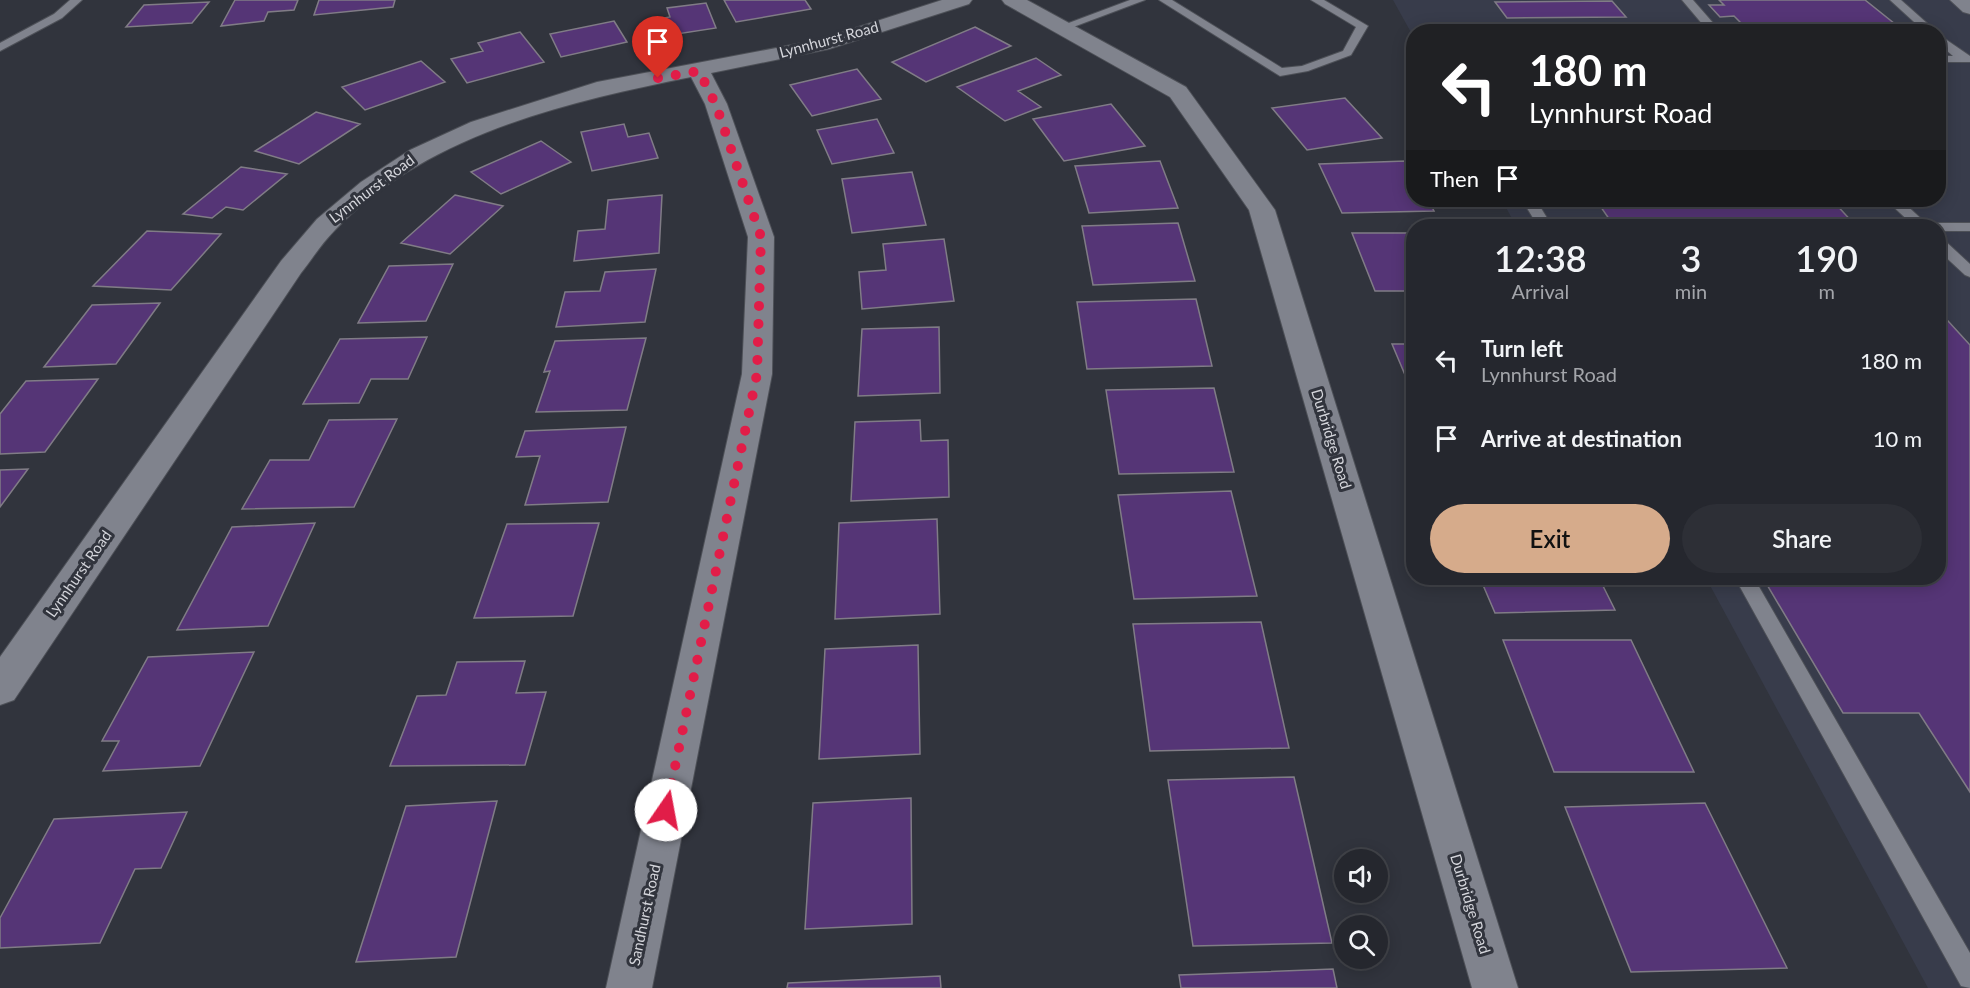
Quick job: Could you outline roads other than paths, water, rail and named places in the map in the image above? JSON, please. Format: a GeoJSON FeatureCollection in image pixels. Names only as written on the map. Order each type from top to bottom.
{"type":"FeatureCollection","features":[{"type":"Feature","properties":{"kind":"street","name":"Lynnhurst Road"},"geometry":{"type":"LineString","coordinates":[[0,688],[291,267],[326,224],[370,187],[418,155],[479,127],[597,89],[699,71],[822,45],[962,0]]}},
{"type":"Feature","properties":{"kind":"street","name":"Durbridge Road"},"geometry":{"type":"LineString","coordinates":[[1012,0],[1178,92],[1262,210],[1495,988]]}},
{"type":"Feature","properties":{"kind":"street"},"geometry":{"type":"LineString","coordinates":[[1960,0],[1970,8]]}},
{"type":"Feature","properties":{"kind":"street","name":"Sandhurst Road"},"geometry":{"type":"LineString","coordinates":[[629,988],[757,374],[761,237],[716,105],[699,71]]}},
{"type":"Feature","properties":{"kind":"lane"},"geometry":{"type":"LineString","coordinates":[[0,48],[58,16],[77,0]]}},
{"type":"Feature","properties":{"kind":"lane"},"geometry":{"type":"LineString","coordinates":[[1164,0],[1280,72],[1304,69],[1347,53],[1362,26],[1316,0]]}},
{"type":"Feature","properties":{"kind":"lane"},"geometry":{"type":"LineString","coordinates":[[1686,0],[1708,24]]}},
{"type":"Feature","properties":{"kind":"lane"},"geometry":{"type":"LineString","coordinates":[[1895,0],[1923,24]]}},
{"type":"Feature","properties":{"kind":"lane"},"geometry":{"type":"LineString","coordinates":[[1064,27],[1133,1]]}},
{"type":"Feature","properties":{"kind":"lane"},"geometry":{"type":"LineString","coordinates":[[1946,43],[1967,59]]}},
{"type":"Feature","properties":{"kind":"lane"},"geometry":{"type":"LineString","coordinates":[[1946,59],[1967,59]]}},
{"type":"Feature","properties":{"kind":"lane"},"geometry":{"type":"LineString","coordinates":[[1901,207],[1914,219]]}},
{"type":"Feature","properties":{"kind":"lane"},"geometry":{"type":"LineString","coordinates":[[1946,227],[1970,227]]}},
{"type":"Feature","properties":{"kind":"lane"},"geometry":{"type":"LineString","coordinates":[[1946,250],[1970,272]]}},
{"type":"Feature","properties":{"kind":"lane"},"geometry":{"type":"LineString","coordinates":[[1748,585],[1970,977]]}}]}
